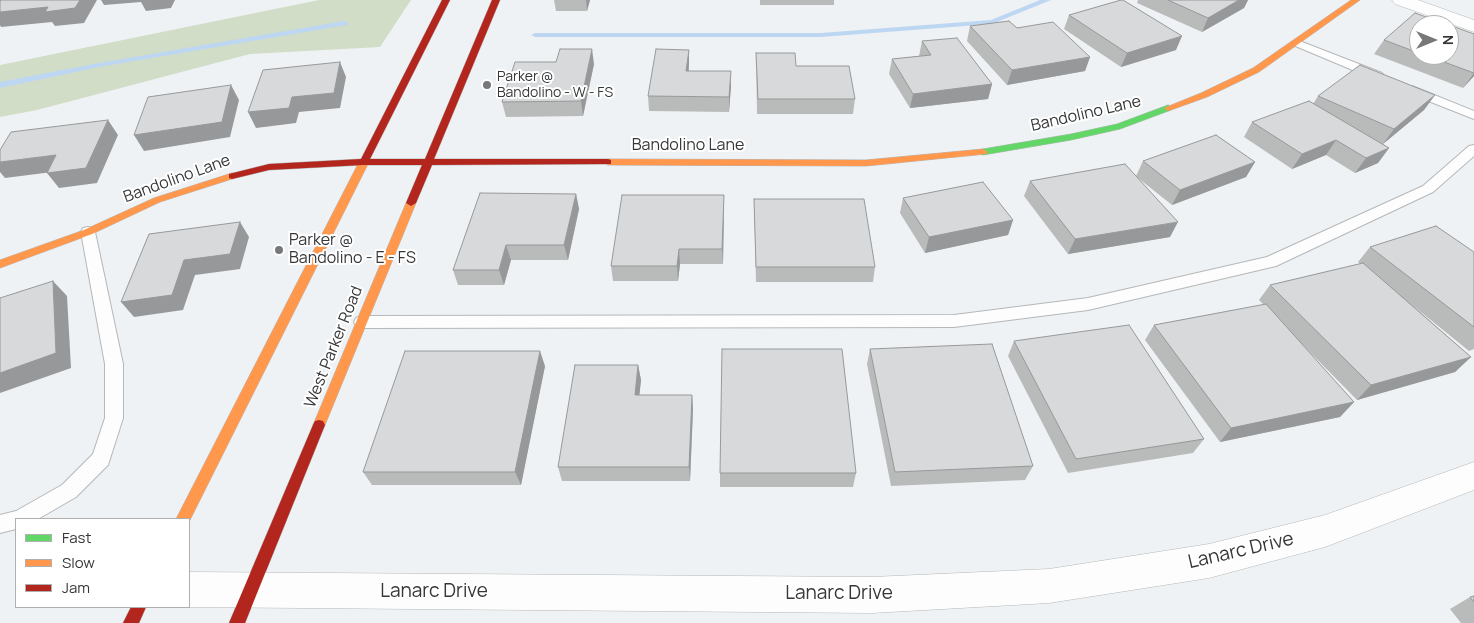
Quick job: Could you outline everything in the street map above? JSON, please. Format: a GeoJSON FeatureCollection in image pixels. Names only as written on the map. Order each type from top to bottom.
{"type":"FeatureCollection","features":[{"type":"Feature","properties":{"kind":"street"},"geometry":{"type":"LineString","coordinates":[[184,518],[446,0]]}},
{"type":"Feature","properties":{"kind":"street","name":"West Parker Road"},"geometry":{"type":"LineString","coordinates":[[237,623],[496,0]]}},
{"type":"Feature","properties":{"kind":"street","name":"Bandolino Lane"},"geometry":{"type":"LineString","coordinates":[[0,264],[88,232],[157,200],[220,178],[269,167],[363,162],[866,163],[926,159],[994,151],[1120,126],[1204,95],[1256,70],[1356,0]]}},
{"type":"Feature","properties":{"kind":"street"},"geometry":{"type":"LineString","coordinates":[[1401,0],[1474,26]]}},
{"type":"Feature","properties":{"kind":"street","name":"Lanarc Drive"},"geometry":{"type":"LineString","coordinates":[[190,590],[872,595],[1049,586],[1209,561],[1325,531],[1474,476]]}},
{"type":"Feature","properties":{"kind":"street"},"geometry":{"type":"LineString","coordinates":[[131,623],[138,608]]}},
{"type":"Feature","properties":{"kind":"lane"},"geometry":{"type":"LineString","coordinates":[[1296,43],[1385,79]]}},
{"type":"Feature","properties":{"kind":"lane"},"geometry":{"type":"LineString","coordinates":[[1403,86],[1474,115]]}},
{"type":"Feature","properties":{"kind":"lane"},"geometry":{"type":"LineString","coordinates":[[362,322],[954,322],[1088,304],[1271,262],[1428,189],[1474,149]]}},
{"type":"Feature","properties":{"kind":"lane"},"geometry":{"type":"LineString","coordinates":[[22,518],[70,491],[101,459],[114,418],[114,364],[88,232]]}},
{"type":"Feature","properties":{"kind":"lane"},"geometry":{"type":"LineString","coordinates":[[0,524],[15,521]]}},
{"type":"Feature","properties":{"kind":"green space"},"geometry":{"type":"Polygon","coordinates":[[[319,0],[411,0],[380,47],[250,54],[37,110],[0,117],[0,65],[319,0]]]}},
{"type":"Feature","properties":{"kind":"building"},"geometry":{"type":"Polygon","coordinates":[[[1,0],[80,0],[75,8],[45,12],[48,7],[0,12],[1,0]]]}},
{"type":"Feature","properties":{"kind":"building"},"geometry":{"type":"Polygon","coordinates":[[[1121,0],[1182,36],[1127,53],[1069,15],[1121,0]]]}},
{"type":"Feature","properties":{"kind":"building"},"geometry":{"type":"Polygon","coordinates":[[[1168,0],[1239,0],[1208,18],[1168,0]]]}},
{"type":"Feature","properties":{"kind":"building"},"geometry":{"type":"Polygon","coordinates":[[[1409,18],[1409,49],[1384,40],[1409,18]]]}},
{"type":"Feature","properties":{"kind":"building"},"geometry":{"type":"Polygon","coordinates":[[[1009,21],[1017,28],[1053,22],[1090,57],[1012,70],[970,26],[1009,21]]]}},
{"type":"Feature","properties":{"kind":"building"},"geometry":{"type":"Polygon","coordinates":[[[1459,29],[1474,34],[1474,73],[1452,65],[1459,65],[1459,29]]]}},
{"type":"Feature","properties":{"kind":"building"},"geometry":{"type":"Polygon","coordinates":[[[957,38],[992,84],[913,94],[892,59],[931,55],[922,41],[957,38]]]}},
{"type":"Feature","properties":{"kind":"building"},"geometry":{"type":"Polygon","coordinates":[[[560,49],[592,49],[581,101],[502,102],[515,62],[556,62],[560,49]]]}},
{"type":"Feature","properties":{"kind":"building"},"geometry":{"type":"Polygon","coordinates":[[[656,49],[689,50],[686,71],[731,71],[729,97],[648,96],[656,49]]]}},
{"type":"Feature","properties":{"kind":"building"},"geometry":{"type":"Polygon","coordinates":[[[756,53],[795,53],[796,66],[849,66],[855,99],[758,99],[756,53]]]}},
{"type":"Feature","properties":{"kind":"building"},"geometry":{"type":"Polygon","coordinates":[[[340,62],[334,93],[292,97],[289,108],[248,112],[263,70],[340,62]]]}},
{"type":"Feature","properties":{"kind":"building"},"geometry":{"type":"Polygon","coordinates":[[[1360,65],[1435,95],[1394,129],[1318,96],[1360,65]]]}},
{"type":"Feature","properties":{"kind":"building"},"geometry":{"type":"Polygon","coordinates":[[[231,85],[222,122],[134,135],[148,97],[231,85]]]}},
{"type":"Feature","properties":{"kind":"building"},"geometry":{"type":"Polygon","coordinates":[[[1309,101],[1389,148],[1366,158],[1336,140],[1302,154],[1252,122],[1309,101]]]}},
{"type":"Feature","properties":{"kind":"building"},"geometry":{"type":"Polygon","coordinates":[[[108,120],[86,168],[47,173],[56,155],[0,162],[0,150],[11,132],[108,120]]]}},
{"type":"Feature","properties":{"kind":"building"},"geometry":{"type":"Polygon","coordinates":[[[1216,135],[1255,162],[1180,190],[1143,161],[1216,135]]]}},
{"type":"Feature","properties":{"kind":"building"},"geometry":{"type":"Polygon","coordinates":[[[1125,164],[1178,222],[1075,239],[1030,181],[1125,164]]]}},
{"type":"Feature","properties":{"kind":"building"},"geometry":{"type":"Polygon","coordinates":[[[983,182],[1013,220],[929,237],[903,198],[983,182]]]}},
{"type":"Feature","properties":{"kind":"building"},"geometry":{"type":"Polygon","coordinates":[[[480,193],[576,194],[564,245],[506,245],[499,270],[453,270],[480,193]]]}},
{"type":"Feature","properties":{"kind":"building"},"geometry":{"type":"Polygon","coordinates":[[[622,195],[724,195],[722,249],[679,249],[677,266],[611,266],[622,195]]]}},
{"type":"Feature","properties":{"kind":"building"},"geometry":{"type":"Polygon","coordinates":[[[754,199],[864,199],[875,267],[756,267],[754,199]]]}},
{"type":"Feature","properties":{"kind":"building"},"geometry":{"type":"Polygon","coordinates":[[[240,222],[230,254],[184,260],[172,295],[121,302],[149,234],[240,222]]]}},
{"type":"Feature","properties":{"kind":"building"},"geometry":{"type":"Polygon","coordinates":[[[1436,226],[1474,252],[1474,327],[1370,247],[1436,226]]]}},
{"type":"Feature","properties":{"kind":"building"},"geometry":{"type":"Polygon","coordinates":[[[1363,263],[1471,357],[1371,385],[1270,285],[1363,263]]]}},
{"type":"Feature","properties":{"kind":"building"},"geometry":{"type":"Polygon","coordinates":[[[53,281],[56,353],[0,373],[0,298],[53,281]]]}},
{"type":"Feature","properties":{"kind":"building"},"geometry":{"type":"Polygon","coordinates":[[[1266,304],[1354,402],[1231,428],[1154,325],[1266,304]]]}},
{"type":"Feature","properties":{"kind":"building"},"geometry":{"type":"Polygon","coordinates":[[[1129,325],[1204,439],[1076,459],[1014,341],[1129,325]]]}},
{"type":"Feature","properties":{"kind":"building"},"geometry":{"type":"Polygon","coordinates":[[[992,344],[1033,466],[895,472],[870,349],[992,344]]]}},
{"type":"Feature","properties":{"kind":"building"},"geometry":{"type":"Polygon","coordinates":[[[722,349],[842,349],[856,473],[720,473],[722,349]]]}},
{"type":"Feature","properties":{"kind":"building"},"geometry":{"type":"Polygon","coordinates":[[[405,351],[540,351],[515,472],[363,472],[405,351]]]}},
{"type":"Feature","properties":{"kind":"building"},"geometry":{"type":"Polygon","coordinates":[[[575,365],[638,365],[635,395],[692,395],[689,467],[558,467],[575,365]]]}},
{"type":"Feature","properties":{"kind":"waterway"},"geometry":{"type":"LineString","coordinates":[[535,35],[821,35],[992,22],[1047,0]]}},
{"type":"Feature","properties":{"kind":"waterway"},"geometry":{"type":"LineString","coordinates":[[0,85],[99,65],[344,23]]}},
{"type":"Feature","properties":{"kind":"traffic: fast"},"geometry":{"type":"LineString","coordinates":[[983,152],[1071,137],[1120,126],[1168,108]]}},
{"type":"Feature","properties":{"kind":"traffic: slow"},"geometry":{"type":"LineString","coordinates":[[1168,108],[1204,95],[1256,70],[1356,0]]}},
{"type":"Feature","properties":{"kind":"traffic: slow"},"geometry":{"type":"LineString","coordinates":[[608,162],[866,163],[983,152]]}},
{"type":"Feature","properties":{"kind":"traffic: slow"},"geometry":{"type":"LineString","coordinates":[[184,518],[365,160]]}},
{"type":"Feature","properties":{"kind":"traffic: slow"},"geometry":{"type":"LineString","coordinates":[[0,264],[88,232],[157,200],[232,176]]}},
{"type":"Feature","properties":{"kind":"traffic: slow"},"geometry":{"type":"LineString","coordinates":[[319,425],[411,203]]}},
{"type":"Feature","properties":{"kind":"traffic: jam"},"geometry":{"type":"LineString","coordinates":[[365,160],[446,0]]}},
{"type":"Feature","properties":{"kind":"traffic: jam"},"geometry":{"type":"LineString","coordinates":[[411,203],[496,0]]}},
{"type":"Feature","properties":{"kind":"traffic: jam"},"geometry":{"type":"LineString","coordinates":[[232,176],[269,167],[363,162],[608,162]]}},
{"type":"Feature","properties":{"kind":"traffic: jam"},"geometry":{"type":"LineString","coordinates":[[237,623],[319,425]]}},
{"type":"Feature","properties":{"kind":"traffic: jam"},"geometry":{"type":"LineString","coordinates":[[131,623],[138,608]]}},
{"type":"Feature","properties":{"kind":"place","name":"Parker @ Bandolino - W - FS"},"geometry":{"type":"Point","coordinates":[487,85]}},
{"type":"Feature","properties":{"kind":"place","name":"Parker @ Bandolino - E - FS"},"geometry":{"type":"Point","coordinates":[279,250]}}]}
